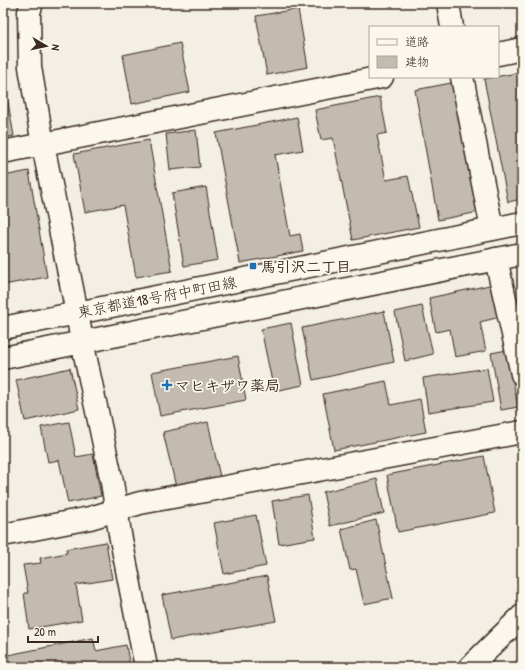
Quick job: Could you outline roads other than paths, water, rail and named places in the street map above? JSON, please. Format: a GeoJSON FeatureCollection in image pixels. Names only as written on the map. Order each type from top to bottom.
{"type":"FeatureCollection","features":[{"type":"Feature","properties":{"kind":"street"},"geometry":{"type":"LineString","coordinates":[[32,3],[29,12],[30,67],[43,145],[112,482],[120,534],[146,667]]}},
{"type":"Feature","properties":{"kind":"street"},"geometry":{"type":"LineString","coordinates":[[448,3],[452,26]]}},
{"type":"Feature","properties":{"kind":"street"},"geometry":{"type":"LineString","coordinates":[[499,54],[522,49]]}},
{"type":"Feature","properties":{"kind":"street"},"geometry":{"type":"LineString","coordinates":[[3,152],[377,78]]}},
{"type":"Feature","properties":{"kind":"street"},"geometry":{"type":"LineString","coordinates":[[462,78],[492,229]]}},
{"type":"Feature","properties":{"kind":"street","name":"東京都道18号府中町田線"},"geometry":{"type":"LineString","coordinates":[[3,328],[522,223]]}},
{"type":"Feature","properties":{"kind":"street","name":"東京都道18号府中町田線"},"geometry":{"type":"LineString","coordinates":[[3,358],[522,254]]}},
{"type":"Feature","properties":{"kind":"street"},"geometry":{"type":"LineString","coordinates":[[496,259],[522,374]]}},
{"type":"Feature","properties":{"kind":"street"},"geometry":{"type":"LineString","coordinates":[[3,535],[90,518],[148,502],[522,432]]}},
{"type":"Feature","properties":{"kind":"street"},"geometry":{"type":"LineString","coordinates":[[470,667],[522,616]]}},
{"type":"Feature","properties":{"kind":"place","name":"馬引沢二丁目"},"geometry":{"type":"Point","coordinates":[253,266]}},
{"type":"Feature","properties":{"kind":"place","name":"マヒキザワ薬局"},"geometry":{"type":"Point","coordinates":[167,385]}}]}
